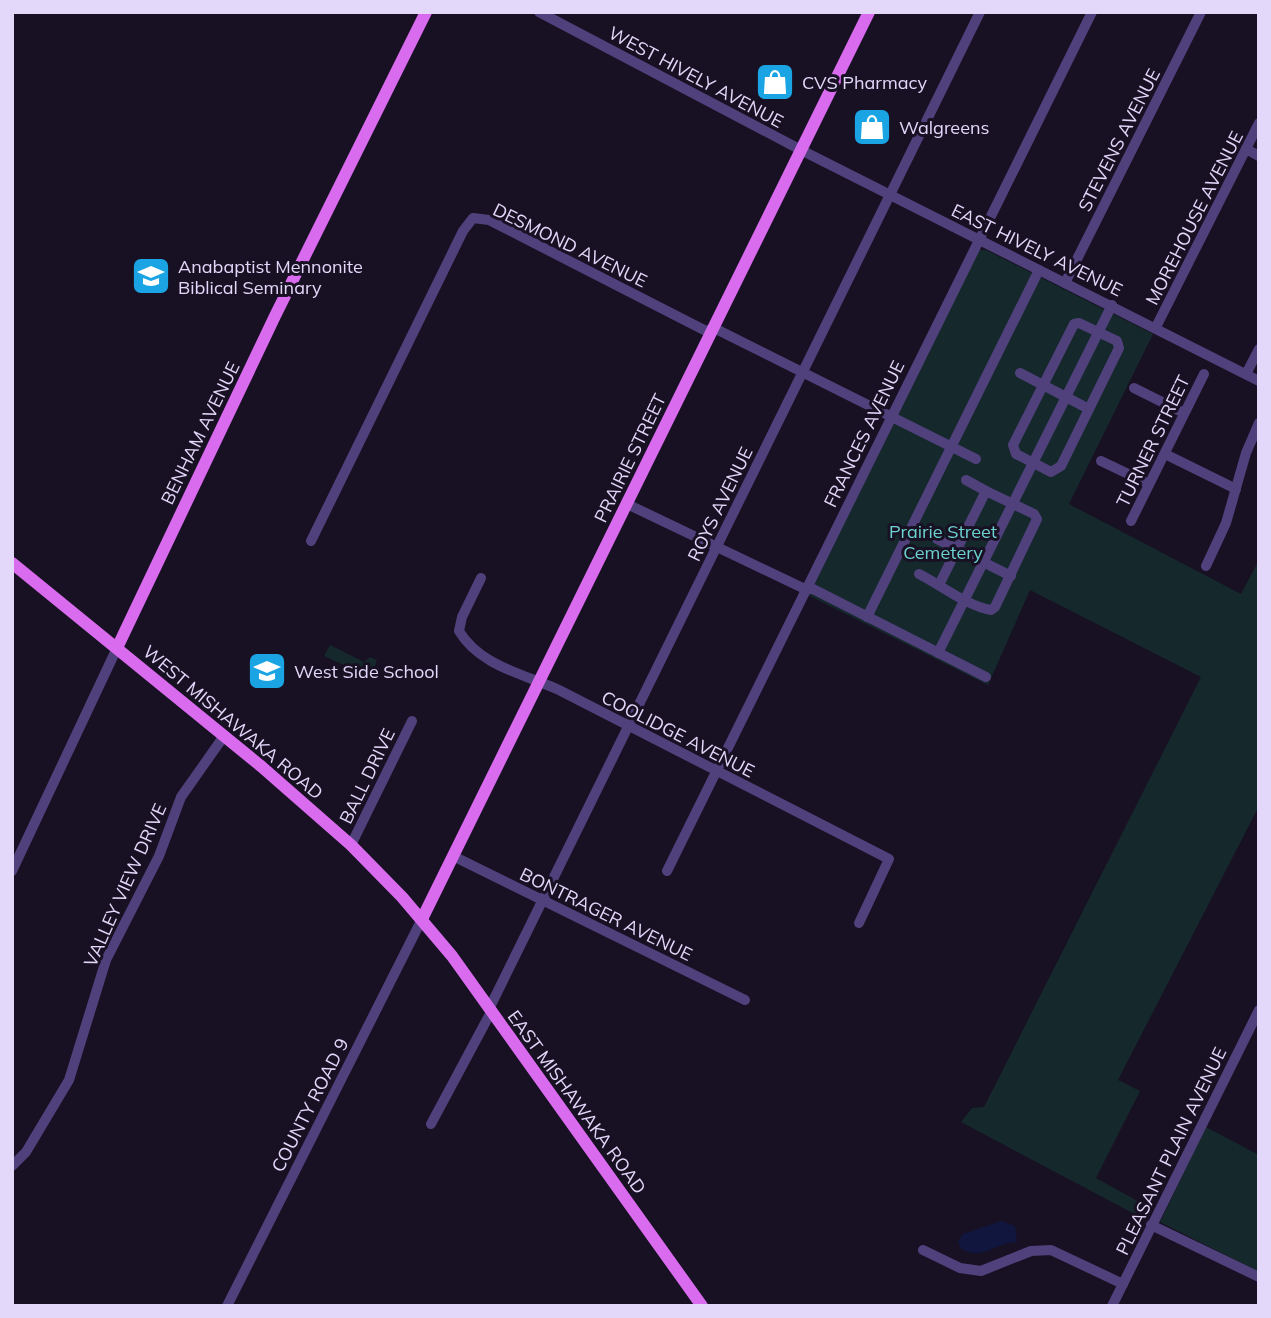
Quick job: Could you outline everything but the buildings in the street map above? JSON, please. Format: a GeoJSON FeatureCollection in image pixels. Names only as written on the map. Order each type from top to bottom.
{"type":"FeatureCollection","features":[{"type":"Feature","properties":{"kind":"main road","name":"BENHAM AVENUE"},"geometry":{"type":"LineString","coordinates":[[117,648],[275,316],[426,12]]}},
{"type":"Feature","properties":{"kind":"main road","name":"PRAIRIE STREET"},"geometry":{"type":"LineString","coordinates":[[422,919],[869,12]]}},
{"type":"Feature","properties":{"kind":"main road","name":"WEST MISHAWAKA ROAD"},"geometry":{"type":"LineString","coordinates":[[12,564],[225,736],[351,845],[422,919]]}},
{"type":"Feature","properties":{"kind":"main road","name":"EAST MISHAWAKA ROAD"},"geometry":{"type":"LineString","coordinates":[[422,919],[702,1306]]}},
{"type":"Feature","properties":{"kind":"street","name":"WEST HIVELY AVENUE"},"geometry":{"type":"LineString","coordinates":[[540,12],[801,150]]}},
{"type":"Feature","properties":{"kind":"street","name":"ROYS AVENUE"},"geometry":{"type":"LineString","coordinates":[[431,1124],[490,1010],[980,12]]}},
{"type":"Feature","properties":{"kind":"street","name":"FRANCES AVENUE"},"geometry":{"type":"LineString","coordinates":[[667,871],[1091,12]]}},
{"type":"Feature","properties":{"kind":"street","name":"STEVENS AVENUE"},"geometry":{"type":"LineString","coordinates":[[1065,283],[1201,12]]}},
{"type":"Feature","properties":{"kind":"street","name":"MOREHOUSE AVENUE"},"geometry":{"type":"LineString","coordinates":[[1156,327],[1259,123]]}},
{"type":"Feature","properties":{"kind":"street"},"geometry":{"type":"LineString","coordinates":[[1246,149],[1259,156]]}},
{"type":"Feature","properties":{"kind":"street","name":"EAST HIVELY AVENUE"},"geometry":{"type":"LineString","coordinates":[[801,150],[1259,381]]}},
{"type":"Feature","properties":{"kind":"street","name":"DESMOND AVENUE"},"geometry":{"type":"LineString","coordinates":[[311,541],[468,222],[473,218],[489,220],[706,331],[714,328],[976,459]]}},
{"type":"Feature","properties":{"kind":"street"},"geometry":{"type":"LineString","coordinates":[[867,617],[1039,270]]}},
{"type":"Feature","properties":{"kind":"street"},"geometry":{"type":"LineString","coordinates":[[938,653],[1112,305]]}},
{"type":"Feature","properties":{"kind":"street"},"geometry":{"type":"LineString","coordinates":[[1079,323],[1098,332],[1117,341],[1119,348],[1061,466],[1051,472],[1016,454],[1013,445],[1074,324],[1079,323]]}},
{"type":"Feature","properties":{"kind":"street"},"geometry":{"type":"LineString","coordinates":[[1246,374],[1259,349]]}},
{"type":"Feature","properties":{"kind":"street"},"geometry":{"type":"LineString","coordinates":[[1020,373],[1089,409]]}},
{"type":"Feature","properties":{"kind":"street","name":"TURNER STREET"},"geometry":{"type":"LineString","coordinates":[[1131,521],[1204,374]]}},
{"type":"Feature","properties":{"kind":"street"},"geometry":{"type":"LineString","coordinates":[[1135,388],[1184,413]]}},
{"type":"Feature","properties":{"kind":"street"},"geometry":{"type":"LineString","coordinates":[[1206,566],[1226,523],[1246,453],[1259,423]]}},
{"type":"Feature","properties":{"kind":"street"},"geometry":{"type":"LineString","coordinates":[[1165,454],[1236,489]]}},
{"type":"Feature","properties":{"kind":"street"},"geometry":{"type":"LineString","coordinates":[[1101,460],[1149,484]]}},
{"type":"Feature","properties":{"kind":"street"},"geometry":{"type":"LineString","coordinates":[[919,574],[991,610],[1011,576],[1037,519],[966,480]]}},
{"type":"Feature","properties":{"kind":"street"},"geometry":{"type":"LineString","coordinates":[[939,584],[986,491]]}},
{"type":"Feature","properties":{"kind":"street"},"geometry":{"type":"LineString","coordinates":[[627,504],[805,589],[813,589],[986,677]]}},
{"type":"Feature","properties":{"kind":"street"},"geometry":{"type":"LineString","coordinates":[[937,538],[1011,576]]}},
{"type":"Feature","properties":{"kind":"street","name":"COOLIDGE AVENUE"},"geometry":{"type":"LineString","coordinates":[[481,578],[461,617],[458,631],[468,647],[518,675],[628,726],[889,859],[859,923]]}},
{"type":"Feature","properties":{"kind":"street","name":"BENHAM AVENUE"},"geometry":{"type":"LineString","coordinates":[[12,871],[117,648]]}},
{"type":"Feature","properties":{"kind":"street","name":"BALL DRIVE"},"geometry":{"type":"LineString","coordinates":[[351,845],[412,721]]}},
{"type":"Feature","properties":{"kind":"street","name":"VALLEY VIEW DRIVE"},"geometry":{"type":"LineString","coordinates":[[12,1166],[26,1152],[69,1080],[106,960],[159,856],[181,797],[225,736]]}},
{"type":"Feature","properties":{"kind":"street","name":"BONTRAGER AVENUE"},"geometry":{"type":"LineString","coordinates":[[453,856],[745,1000]]}},
{"type":"Feature","properties":{"kind":"street","name":"COUNTY ROAD 9"},"geometry":{"type":"LineString","coordinates":[[227,1306],[422,919]]}},
{"type":"Feature","properties":{"kind":"street","name":"PLEASANT PLAIN AVENUE"},"geometry":{"type":"LineString","coordinates":[[1112,1306],[1259,1010]]}},
{"type":"Feature","properties":{"kind":"street"},"geometry":{"type":"LineString","coordinates":[[1152,1225],[1259,1277]]}},
{"type":"Feature","properties":{"kind":"street"},"geometry":{"type":"LineString","coordinates":[[923,1250],[960,1268],[981,1271],[1031,1251],[1051,1250],[1123,1284]]}},
{"type":"Feature","properties":{"kind":"green space","name":"Prairie Street Cemetery"},"geometry":{"type":"Polygon","coordinates":[[[979,250],[986,250],[1153,334],[1069,504],[1241,594],[1259,560],[1259,806],[1118,1080],[1140,1091],[1096,1178],[1150,1208],[1144,1219],[961,1122],[972,1108],[984,1107],[1201,677],[1030,590],[988,685],[806,594],[979,250]]]}},
{"type":"Feature","properties":{"kind":"green space"},"geometry":{"type":"Polygon","coordinates":[[[330,645],[364,662],[370,657],[377,660],[371,677],[324,656],[330,645]]]}},
{"type":"Feature","properties":{"kind":"green space"},"geometry":{"type":"Polygon","coordinates":[[[1206,1127],[1259,1155],[1259,1272],[1160,1222],[1206,1127]]]}},
{"type":"Feature","properties":{"kind":"shaded area"},"geometry":{"type":"Polygon","coordinates":[[[1001,1221],[1015,1226],[1017,1242],[982,1253],[968,1252],[960,1248],[958,1241],[963,1234],[1001,1221]]]}},
{"type":"Feature","properties":{"kind":"place","name":"CVS Pharmacy"},"geometry":{"type":"Point","coordinates":[775,82]}},
{"type":"Feature","properties":{"kind":"place","name":"Walgreens"},"geometry":{"type":"Point","coordinates":[872,127]}},
{"type":"Feature","properties":{"kind":"place","name":"Anabaptist Mennonite Biblical Seminary"},"geometry":{"type":"Point","coordinates":[151,276]}},
{"type":"Feature","properties":{"kind":"place","name":"West Side School"},"geometry":{"type":"Point","coordinates":[267,671]}}]}
